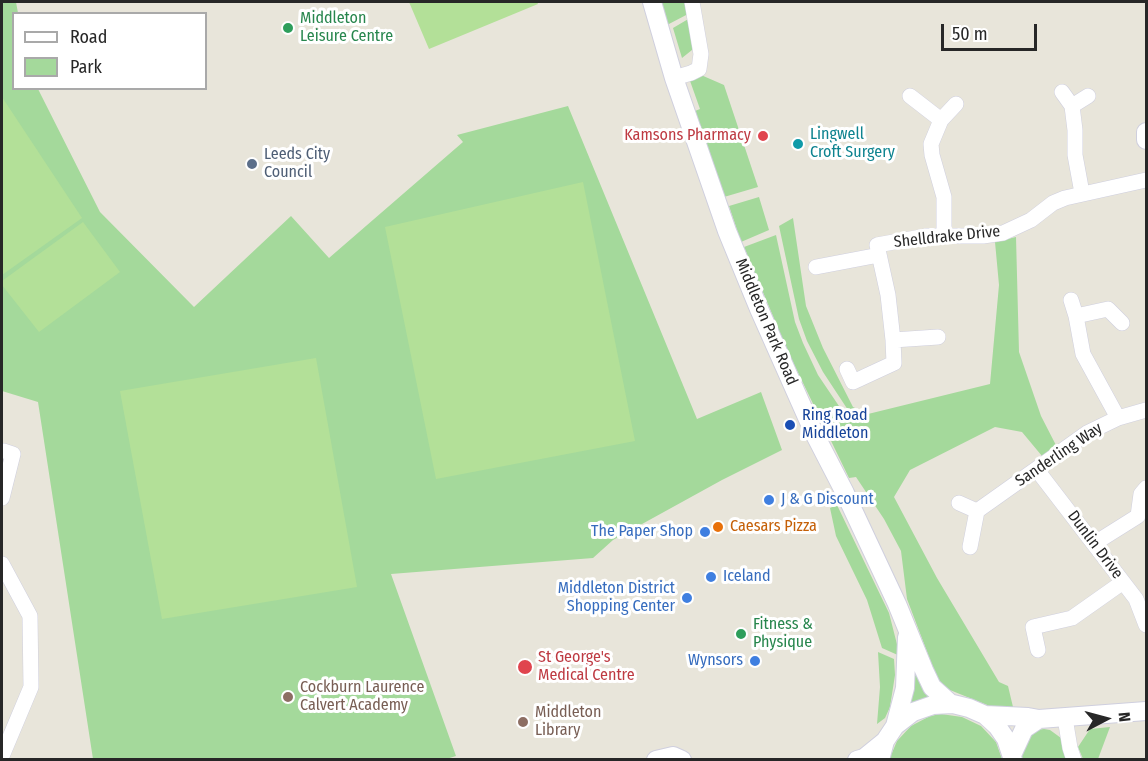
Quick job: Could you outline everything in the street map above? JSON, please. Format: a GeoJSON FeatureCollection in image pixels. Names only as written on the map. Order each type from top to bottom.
{"type":"FeatureCollection","features":[{"type":"Feature","properties":{"kind":"street","name":"Middleton Park Road"},"geometry":{"type":"LineString","coordinates":[[652,2],[674,78],[728,231],[759,309],[814,433],[897,604],[907,633],[932,687],[951,704]]}},
{"type":"Feature","properties":{"kind":"street"},"geometry":{"type":"LineString","coordinates":[[674,78],[699,69],[701,54],[692,2]]}},
{"type":"Feature","properties":{"kind":"street"},"geometry":{"type":"LineString","coordinates":[[1062,92],[1072,106],[1075,130],[1074,155],[1082,194]]}},
{"type":"Feature","properties":{"kind":"street"},"geometry":{"type":"LineString","coordinates":[[910,96],[941,120]]}},
{"type":"Feature","properties":{"kind":"street"},"geometry":{"type":"LineString","coordinates":[[1072,106],[1089,96]]}},
{"type":"Feature","properties":{"kind":"street"},"geometry":{"type":"LineString","coordinates":[[944,235],[944,197],[931,144],[941,120],[956,104]]}},
{"type":"Feature","properties":{"kind":"street"},"geometry":{"type":"LineString","coordinates":[[1146,132],[1146,140]]}},
{"type":"Feature","properties":{"kind":"street","name":"Shelldrake Drive"},"geometry":{"type":"LineString","coordinates":[[847,369],[853,382],[894,363],[888,295],[877,245],[927,236],[983,236],[1003,233],[1031,220],[1053,203],[1146,180]]}},
{"type":"Feature","properties":{"kind":"street"},"geometry":{"type":"LineString","coordinates":[[816,267],[879,255]]}},
{"type":"Feature","properties":{"kind":"street"},"geometry":{"type":"LineString","coordinates":[[1071,300],[1083,354],[1118,418]]}},
{"type":"Feature","properties":{"kind":"street"},"geometry":{"type":"LineString","coordinates":[[1076,316],[1110,302],[1122,323]]}},
{"type":"Feature","properties":{"kind":"street"},"geometry":{"type":"LineString","coordinates":[[893,340],[938,337]]}},
{"type":"Feature","properties":{"kind":"street","name":"Sanderling Way"},"geometry":{"type":"LineString","coordinates":[[977,511],[1088,433],[1118,418],[1146,410]]}},
{"type":"Feature","properties":{"kind":"street"},"geometry":{"type":"LineString","coordinates":[[2,498],[13,454],[4,451]]}},
{"type":"Feature","properties":{"kind":"street","name":"Dunlin Drive"},"geometry":{"type":"LineString","coordinates":[[1037,470],[1136,599],[1146,619]]}},
{"type":"Feature","properties":{"kind":"street"},"geometry":{"type":"LineString","coordinates":[[1095,543],[1138,516],[1141,494],[1146,488]]}},
{"type":"Feature","properties":{"kind":"street"},"geometry":{"type":"LineString","coordinates":[[959,503],[977,511],[970,547]]}},
{"type":"Feature","properties":{"kind":"street"},"geometry":{"type":"LineString","coordinates":[[2,564],[30,616],[31,687],[5,737],[2,756]]}},
{"type":"Feature","properties":{"kind":"street"},"geometry":{"type":"LineString","coordinates":[[1038,650],[1034,627],[1072,618],[1123,582]]}},
{"type":"Feature","properties":{"kind":"street","name":"Middleton Park Road"},"geometry":{"type":"LineString","coordinates":[[896,726],[905,688],[907,633]]}},
{"type":"Feature","properties":{"kind":"street","name":"Middleton Park Road"},"geometry":{"type":"LineString","coordinates":[[880,759],[885,741],[896,726],[913,712],[933,705],[951,704],[985,715],[1006,739],[1013,757]]}},
{"type":"Feature","properties":{"kind":"street"},"geometry":{"type":"LineString","coordinates":[[985,715],[1039,719],[1146,711]]}},
{"type":"Feature","properties":{"kind":"street"},"geometry":{"type":"LineString","coordinates":[[1065,718],[1074,759]]}},
{"type":"Feature","properties":{"kind":"street"},"geometry":{"type":"LineString","coordinates":[[1013,757],[1024,729],[1039,719]]}},
{"type":"Feature","properties":{"kind":"street"},"geometry":{"type":"LineString","coordinates":[[857,759],[864,758],[885,741]]}},
{"type":"Feature","properties":{"kind":"street"},"geometry":{"type":"LineString","coordinates":[[656,759],[666,756],[682,759]]}},
{"type":"Feature","properties":{"kind":"green space"},"geometry":{"type":"Polygon","coordinates":[[[2,2],[16,2],[18,12],[12,12],[12,90],[39,90],[100,212],[194,307],[291,216],[329,258],[463,142],[457,135],[568,106],[697,419],[761,392],[782,450],[613,540],[593,558],[391,574],[456,756],[443,760],[93,759],[38,402],[2,391],[2,2]]]}},
{"type":"Feature","properties":{"kind":"green space"},"geometry":{"type":"Polygon","coordinates":[[[409,2],[537,2],[538,4],[429,49],[409,2]]]}},
{"type":"Feature","properties":{"kind":"green space"},"geometry":{"type":"Polygon","coordinates":[[[660,2],[687,2],[690,13],[667,25],[660,2]]]}},
{"type":"Feature","properties":{"kind":"green space"},"geometry":{"type":"Polygon","coordinates":[[[690,18],[692,50],[682,58],[673,28],[690,18]]]}},
{"type":"Feature","properties":{"kind":"green space"},"geometry":{"type":"Polygon","coordinates":[[[701,75],[724,85],[758,187],[724,197],[695,111],[700,109],[689,78],[701,75]]]}},
{"type":"Feature","properties":{"kind":"green space"},"geometry":{"type":"Polygon","coordinates":[[[2,97],[82,218],[2,275],[2,97]]]}},
{"type":"Feature","properties":{"kind":"green space"},"geometry":{"type":"Polygon","coordinates":[[[583,182],[635,441],[436,479],[385,227],[583,182]]]}},
{"type":"Feature","properties":{"kind":"green space"},"geometry":{"type":"Polygon","coordinates":[[[759,197],[769,230],[741,242],[729,206],[759,197]]]}},
{"type":"Feature","properties":{"kind":"green space"},"geometry":{"type":"Polygon","coordinates":[[[793,218],[806,306],[823,348],[853,407],[868,414],[990,384],[999,285],[995,242],[1016,237],[1019,352],[1041,416],[1060,453],[1047,462],[1022,432],[995,427],[910,470],[894,497],[937,578],[999,682],[1008,686],[1013,707],[992,707],[940,686],[907,599],[901,551],[884,519],[856,477],[849,478],[788,352],[744,247],[776,235],[795,322],[803,343],[818,375],[843,412],[848,410],[823,372],[799,319],[779,226],[793,218]]]}},
{"type":"Feature","properties":{"kind":"green space"},"geometry":{"type":"Polygon","coordinates":[[[83,222],[120,272],[39,332],[2,285],[2,281],[83,222]]]}},
{"type":"Feature","properties":{"kind":"green space"},"geometry":{"type":"Polygon","coordinates":[[[316,358],[357,587],[162,619],[120,391],[316,358]]]}},
{"type":"Feature","properties":{"kind":"green space"},"geometry":{"type":"Polygon","coordinates":[[[837,505],[889,613],[900,656],[882,648],[867,600],[836,536],[830,508],[837,505]]]}},
{"type":"Feature","properties":{"kind":"green space"},"geometry":{"type":"Polygon","coordinates":[[[878,652],[894,659],[895,675],[890,707],[885,718],[877,724],[880,687],[878,652]]]}},
{"type":"Feature","properties":{"kind":"green space"},"geometry":{"type":"Polygon","coordinates":[[[910,655],[935,696],[907,706],[910,655]]]}},
{"type":"Feature","properties":{"kind":"green space"},"geometry":{"type":"Polygon","coordinates":[[[941,714],[962,717],[981,726],[996,742],[1002,759],[889,760],[897,741],[911,726],[930,716],[941,714]]]}},
{"type":"Feature","properties":{"kind":"green space"},"geometry":{"type":"Polygon","coordinates":[[[1110,727],[1098,759],[1083,759],[1078,747],[1090,729],[1110,727]]]}},
{"type":"Feature","properties":{"kind":"green space"},"geometry":{"type":"Polygon","coordinates":[[[1037,730],[1050,730],[1061,738],[1067,760],[1022,760],[1027,738],[1037,730]]]}},
{"type":"Feature","properties":{"kind":"place","name":"Middleton Leisure Centre"},"geometry":{"type":"Point","coordinates":[288,28]}},
{"type":"Feature","properties":{"kind":"place","name":"Kamsons Pharmacy"},"geometry":{"type":"Point","coordinates":[763,136]}},
{"type":"Feature","properties":{"kind":"place","name":"Lingwell Croft Surgery"},"geometry":{"type":"Point","coordinates":[798,144]}},
{"type":"Feature","properties":{"kind":"place","name":"Leeds City Council"},"geometry":{"type":"Point","coordinates":[252,164]}},
{"type":"Feature","properties":{"kind":"place","name":"Ring Road Middleton"},"geometry":{"type":"Point","coordinates":[790,425]}},
{"type":"Feature","properties":{"kind":"place","name":"J & G Discount"},"geometry":{"type":"Point","coordinates":[769,500]}},
{"type":"Feature","properties":{"kind":"place","name":"Caesars Pizza"},"geometry":{"type":"Point","coordinates":[718,527]}},
{"type":"Feature","properties":{"kind":"place","name":"The Paper Shop"},"geometry":{"type":"Point","coordinates":[705,532]}},
{"type":"Feature","properties":{"kind":"place","name":"Iceland"},"geometry":{"type":"Point","coordinates":[711,577]}},
{"type":"Feature","properties":{"kind":"place","name":"Middleton District Shopping Center"},"geometry":{"type":"Point","coordinates":[687,598]}},
{"type":"Feature","properties":{"kind":"place","name":"Fitness & Physique"},"geometry":{"type":"Point","coordinates":[741,634]}},
{"type":"Feature","properties":{"kind":"place","name":"Wynsors"},"geometry":{"type":"Point","coordinates":[755,661]}},
{"type":"Feature","properties":{"kind":"place","name":"St George's Medical Centre"},"geometry":{"type":"Point","coordinates":[525,667]}},
{"type":"Feature","properties":{"kind":"place","name":"Cockburn Laurence Calvert Academy"},"geometry":{"type":"Point","coordinates":[288,697]}},
{"type":"Feature","properties":{"kind":"place","name":"Middleton Library"},"geometry":{"type":"Point","coordinates":[523,722]}}]}
